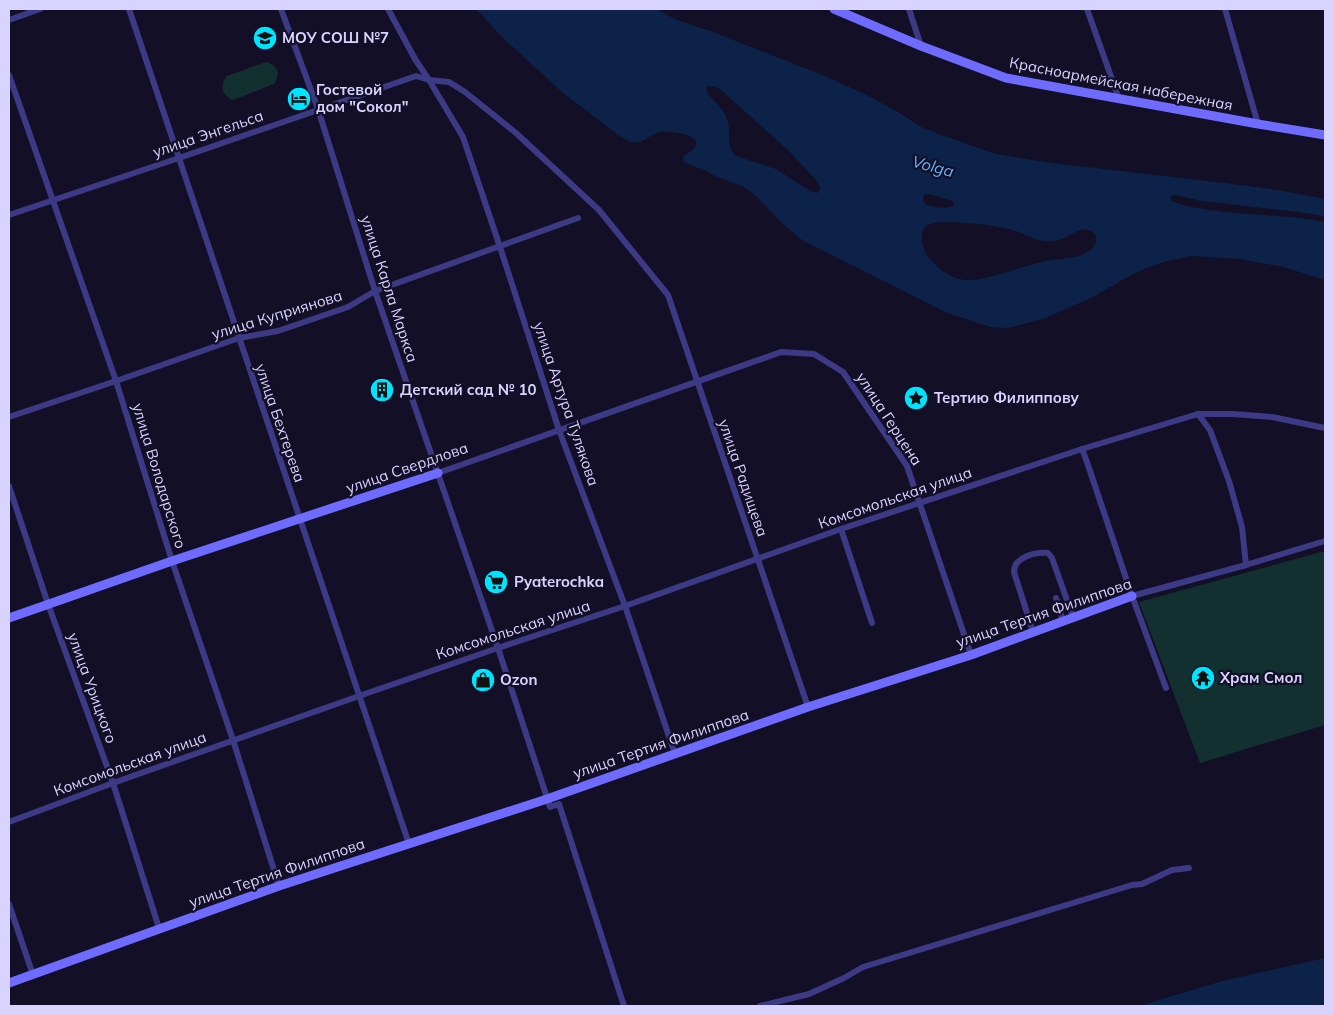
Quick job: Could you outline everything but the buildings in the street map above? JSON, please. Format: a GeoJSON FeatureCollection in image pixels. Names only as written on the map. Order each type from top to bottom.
{"type":"FeatureCollection","features":[{"type":"Feature","properties":{"kind":"street"},"geometry":{"type":"LineString","coordinates":[[9,20],[40,9]]}},
{"type":"Feature","properties":{"kind":"street","name":"улица Бехтерева"},"geometry":{"type":"LineString","coordinates":[[129,9],[409,844]]}},
{"type":"Feature","properties":{"kind":"street","name":"улица Карла Маркса"},"geometry":{"type":"LineString","coordinates":[[281,9],[318,110],[375,291],[498,648],[548,801]]}},
{"type":"Feature","properties":{"kind":"street","name":"улица Артура Тулякова"},"geometry":{"type":"LineString","coordinates":[[388,9],[415,59],[430,80],[462,137],[500,246],[559,430],[625,606],[676,754]]}},
{"type":"Feature","properties":{"kind":"street","name":"Красноармейская набережная"},"geometry":{"type":"LineString","coordinates":[[834,9],[921,46],[1006,78],[1325,135]]}},
{"type":"Feature","properties":{"kind":"street"},"geometry":{"type":"LineString","coordinates":[[909,9],[921,46]]}},
{"type":"Feature","properties":{"kind":"street"},"geometry":{"type":"LineString","coordinates":[[1087,9],[1119,99]]}},
{"type":"Feature","properties":{"kind":"street"},"geometry":{"type":"LineString","coordinates":[[1225,9],[1258,124]]}},
{"type":"Feature","properties":{"kind":"street","name":"улица Володарского"},"geometry":{"type":"LineString","coordinates":[[9,75],[116,381],[172,561],[233,740],[279,886]]}},
{"type":"Feature","properties":{"kind":"street","name":"улица Энгельса"},"geometry":{"type":"LineString","coordinates":[[9,215],[416,76],[430,80]]}},
{"type":"Feature","properties":{"kind":"street","name":"улица Радищева"},"geometry":{"type":"LineString","coordinates":[[430,80],[449,82],[465,92],[516,133],[599,210],[668,295],[808,707]]}},
{"type":"Feature","properties":{"kind":"street","name":"улица Куприянова"},"geometry":{"type":"LineString","coordinates":[[9,417],[239,338],[278,331],[348,307],[375,291],[578,218]]}},
{"type":"Feature","properties":{"kind":"street","name":"улица Свердлова"},"geometry":{"type":"LineString","coordinates":[[9,618],[172,561],[438,473],[781,352],[814,354]]}},
{"type":"Feature","properties":{"kind":"street","name":"улица Герцена"},"geometry":{"type":"LineString","coordinates":[[814,354],[843,372],[907,466],[971,655]]}},
{"type":"Feature","properties":{"kind":"street"},"geometry":{"type":"LineString","coordinates":[[1198,414],[1210,430],[1228,481],[1242,527],[1246,565]]}},
{"type":"Feature","properties":{"kind":"street","name":"Комсомольская улица"},"geometry":{"type":"LineString","coordinates":[[9,822],[112,782],[625,606],[840,529],[1082,449],[1198,414],[1232,414],[1272,418],[1325,428]]}},
{"type":"Feature","properties":{"kind":"street"},"geometry":{"type":"LineString","coordinates":[[1082,449],[1132,596],[1166,688]]}},
{"type":"Feature","properties":{"kind":"street","name":"улица Урицкого"},"geometry":{"type":"LineString","coordinates":[[9,486],[48,604],[112,782],[159,928]]}},
{"type":"Feature","properties":{"kind":"street"},"geometry":{"type":"LineString","coordinates":[[840,529],[872,623]]}},
{"type":"Feature","properties":{"kind":"street","name":"улица Тертия Филиппова"},"geometry":{"type":"LineString","coordinates":[[9,983],[279,886],[548,801],[808,707],[971,655],[1132,596],[1325,541]]}},
{"type":"Feature","properties":{"kind":"street"},"geometry":{"type":"LineString","coordinates":[[1033,632],[1015,580],[1014,566],[1019,560],[1048,553],[1052,558],[1073,617]]}},
{"type":"Feature","properties":{"kind":"street"},"geometry":{"type":"LineString","coordinates":[[1056,598],[1063,621]]}},
{"type":"Feature","properties":{"kind":"street"},"geometry":{"type":"LineString","coordinates":[[548,801],[550,807],[559,804],[624,1006]]}},
{"type":"Feature","properties":{"kind":"street"},"geometry":{"type":"LineString","coordinates":[[760,1006],[809,994],[863,967],[1122,888],[1142,884],[1172,870],[1189,868]]}},
{"type":"Feature","properties":{"kind":"street"},"geometry":{"type":"LineString","coordinates":[[9,904],[33,975]]}},
{"type":"Feature","properties":{"kind":"green space"},"geometry":{"type":"Polygon","coordinates":[[[266,62],[273,65],[277,70],[278,73],[274,84],[233,100],[226,96],[222,87],[227,76],[266,62]]]}},
{"type":"Feature","properties":{"kind":"green space"},"geometry":{"type":"Polygon","coordinates":[[[1325,551],[1325,725],[1200,763],[1139,602],[1325,551]]]}},
{"type":"Feature","properties":{"kind":"water","name":"Volga"},"geometry":{"type":"Polygon","coordinates":[[[476,9],[656,9],[677,20],[820,74],[867,95],[921,127],[996,154],[1052,163],[1233,184],[1325,199],[1325,216],[1323,216],[1202,201],[1175,195],[1170,197],[1176,203],[1190,207],[1325,222],[1325,280],[1283,267],[1240,259],[1193,256],[1149,267],[1091,298],[1043,319],[1008,328],[990,327],[945,312],[802,240],[744,187],[685,163],[683,160],[684,156],[696,145],[696,141],[688,135],[660,132],[636,142],[621,137],[562,92],[503,38],[476,9]],[[707,86],[708,93],[726,116],[731,149],[736,156],[776,169],[810,191],[817,193],[819,191],[820,187],[817,181],[788,150],[721,90],[716,87],[707,86]],[[924,195],[923,200],[926,205],[944,208],[954,205],[953,201],[933,195],[924,195]],[[940,222],[930,224],[924,229],[922,242],[924,250],[939,268],[959,279],[968,280],[989,277],[1041,262],[1079,256],[1095,246],[1096,242],[1095,234],[1086,230],[1079,230],[1059,240],[1047,241],[1035,239],[1013,230],[992,226],[940,222]]]}},
{"type":"Feature","properties":{"kind":"water"},"geometry":{"type":"Polygon","coordinates":[[[1325,958],[1325,1006],[1142,1006],[1222,981],[1325,958]]]}},
{"type":"Feature","properties":{"kind":"place","name":"МОУ СОШ №7"},"geometry":{"type":"Point","coordinates":[265,38]}},
{"type":"Feature","properties":{"kind":"place","name":"Гостевой дом \"Сокол\""},"geometry":{"type":"Point","coordinates":[299,99]}},
{"type":"Feature","properties":{"kind":"place","name":"Детский сад № 10"},"geometry":{"type":"Point","coordinates":[382,390]}},
{"type":"Feature","properties":{"kind":"place","name":"Тертию Филиппову"},"geometry":{"type":"Point","coordinates":[916,398]}},
{"type":"Feature","properties":{"kind":"place","name":"Pyaterochka"},"geometry":{"type":"Point","coordinates":[496,582]}},
{"type":"Feature","properties":{"kind":"place","name":"Храм Смол"},"geometry":{"type":"Point","coordinates":[1203,678]}},
{"type":"Feature","properties":{"kind":"place","name":"Ozon"},"geometry":{"type":"Point","coordinates":[483,680]}}]}
